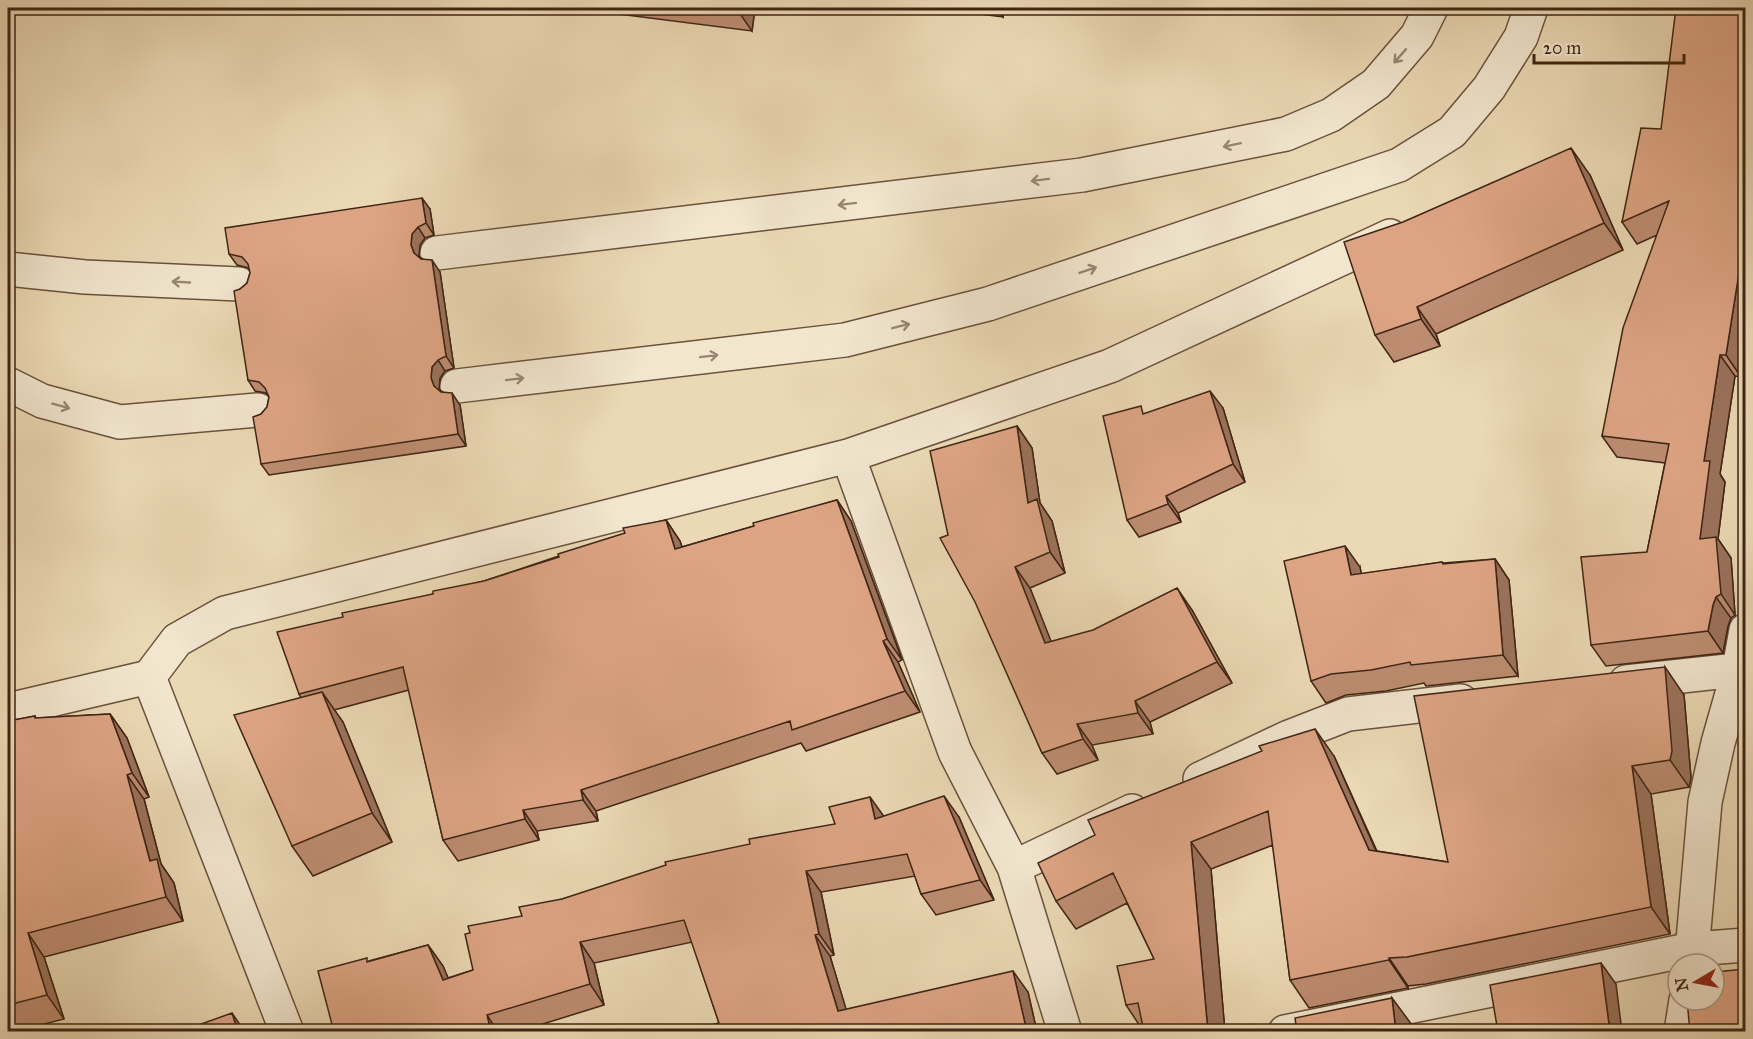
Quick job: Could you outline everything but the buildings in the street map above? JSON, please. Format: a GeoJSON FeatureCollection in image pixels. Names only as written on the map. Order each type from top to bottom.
{"type":"FeatureCollection","features":[{"type":"Feature","properties":{"kind":"street"},"geometry":{"type":"LineString","coordinates":[[437,253],[1082,175],[1286,134],[1331,115],[1376,84],[1417,36],[1431,8]]}},
{"type":"Feature","properties":{"kind":"street"},"geometry":{"type":"LineString","coordinates":[[457,386],[845,340],[988,304],[1398,165],[1452,132],[1489,88],[1521,37],[1531,8]]}},
{"type":"Feature","properties":{"kind":"street"},"geometry":{"type":"LineString","coordinates":[[8,710],[148,677],[177,640],[225,614],[848,456],[1110,366],[1420,223]]}},
{"type":"Feature","properties":{"kind":"street"},"geometry":{"type":"LineString","coordinates":[[8,269],[85,277],[239,284]]}},
{"type":"Feature","properties":{"kind":"street"},"geometry":{"type":"LineString","coordinates":[[8,384],[42,401],[120,422],[258,410]]}},
{"type":"Feature","properties":{"kind":"street"},"geometry":{"type":"LineString","coordinates":[[848,456],[955,752],[1014,867],[1065,1032]]}},
{"type":"Feature","properties":{"kind":"street"},"geometry":{"type":"LineString","coordinates":[[1692,952],[1705,802],[1718,743],[1742,669],[1746,630]]}},
{"type":"Feature","properties":{"kind":"street"},"geometry":{"type":"LineString","coordinates":[[1597,686],[1742,669]]}},
{"type":"Feature","properties":{"kind":"street"},"geometry":{"type":"LineString","coordinates":[[148,677],[287,1032]]}},
{"type":"Feature","properties":{"kind":"street"},"geometry":{"type":"LineString","coordinates":[[1014,867],[1289,736],[1348,714],[1490,698]]}},
{"type":"Feature","properties":{"kind":"street"},"geometry":{"type":"LineString","coordinates":[[1712,952],[1746,945]]}},
{"type":"Feature","properties":{"kind":"street"},"geometry":{"type":"LineString","coordinates":[[1285,1032],[1666,961]]}},
{"type":"Feature","properties":{"kind":"street"},"geometry":{"type":"LineString","coordinates":[[1681,1032],[1684,1012]]}}]}
